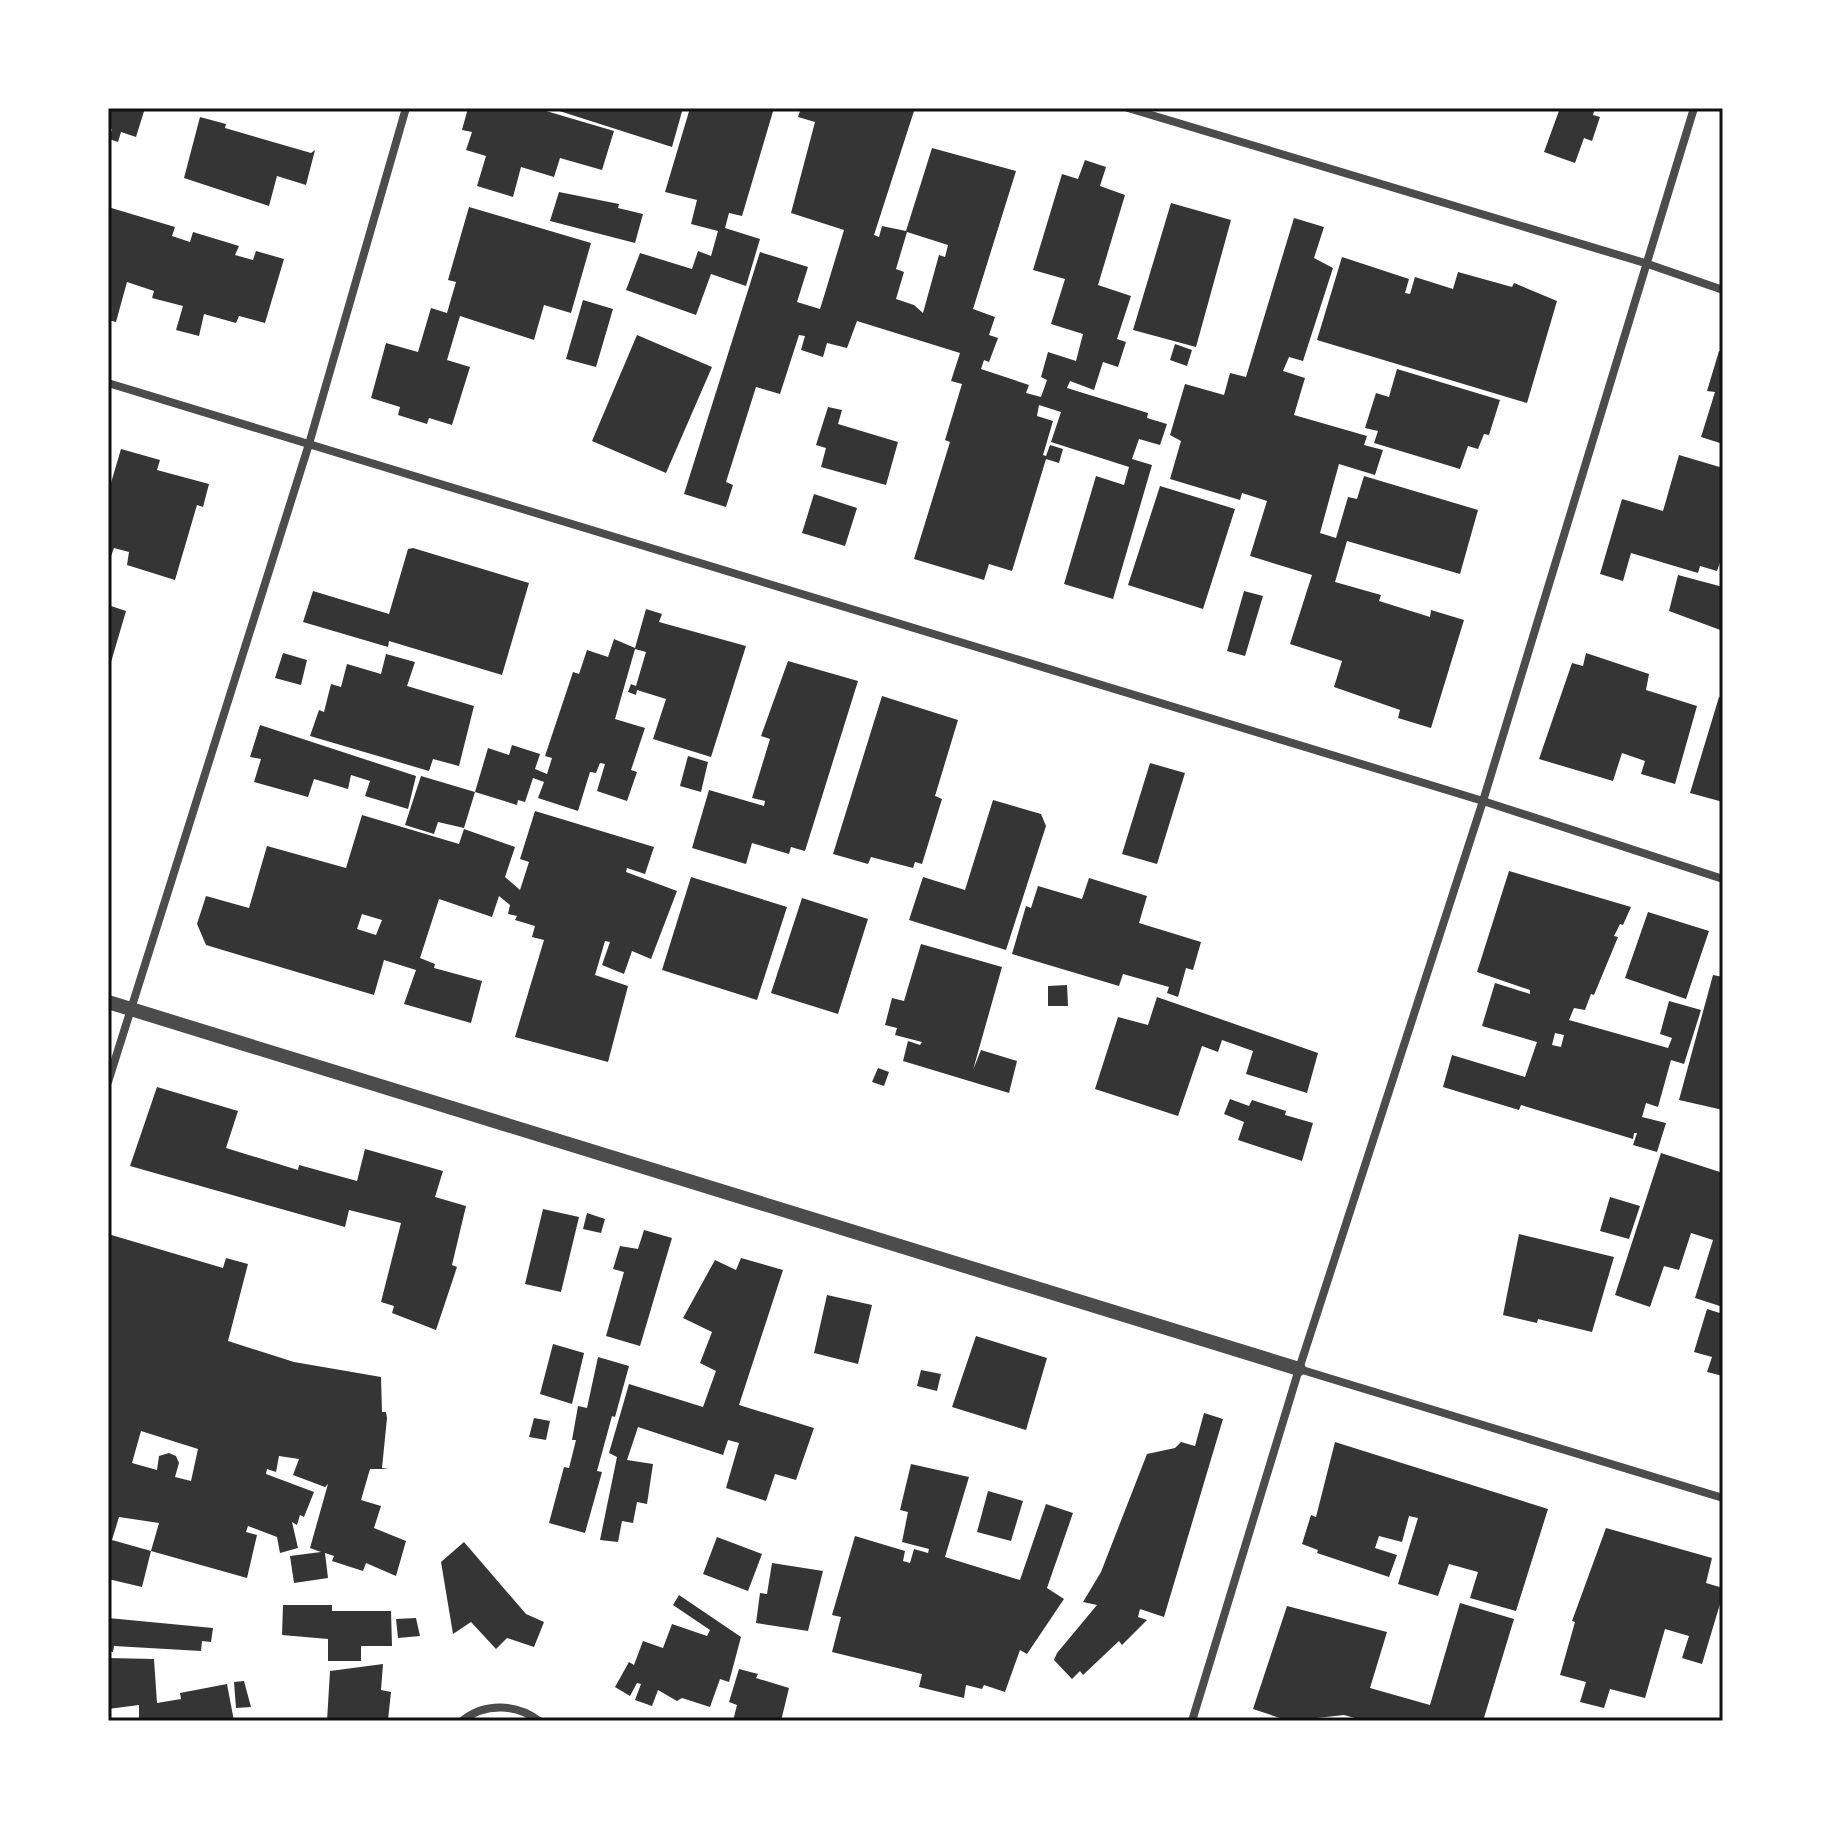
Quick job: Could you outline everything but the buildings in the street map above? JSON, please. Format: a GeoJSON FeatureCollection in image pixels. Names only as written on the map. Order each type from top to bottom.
{"type":"FeatureCollection","features":[{"type":"Feature","properties":{"kind":"street"},"geometry":{"type":"LineString","coordinates":[[108,1082],[309,444],[406,108]]}},
{"type":"Feature","properties":{"kind":"street"},"geometry":{"type":"LineString","coordinates":[[1128,108],[1645,263],[1723,290]]}},
{"type":"Feature","properties":{"kind":"street"},"geometry":{"type":"LineString","coordinates":[[1192,1721],[1299,1369],[1483,801],[1694,108]]}},
{"type":"Feature","properties":{"kind":"street"},"geometry":{"type":"LineString","coordinates":[[108,383],[1483,801],[1723,879]]}},
{"type":"Feature","properties":{"kind":"street"},"geometry":{"type":"LineString","coordinates":[[108,1002],[1723,1498]]}},
{"type":"Feature","properties":{"kind":"street"},"geometry":{"type":"LineString","coordinates":[[462,1721],[494,1707],[525,1710],[539,1721]]}}]}
